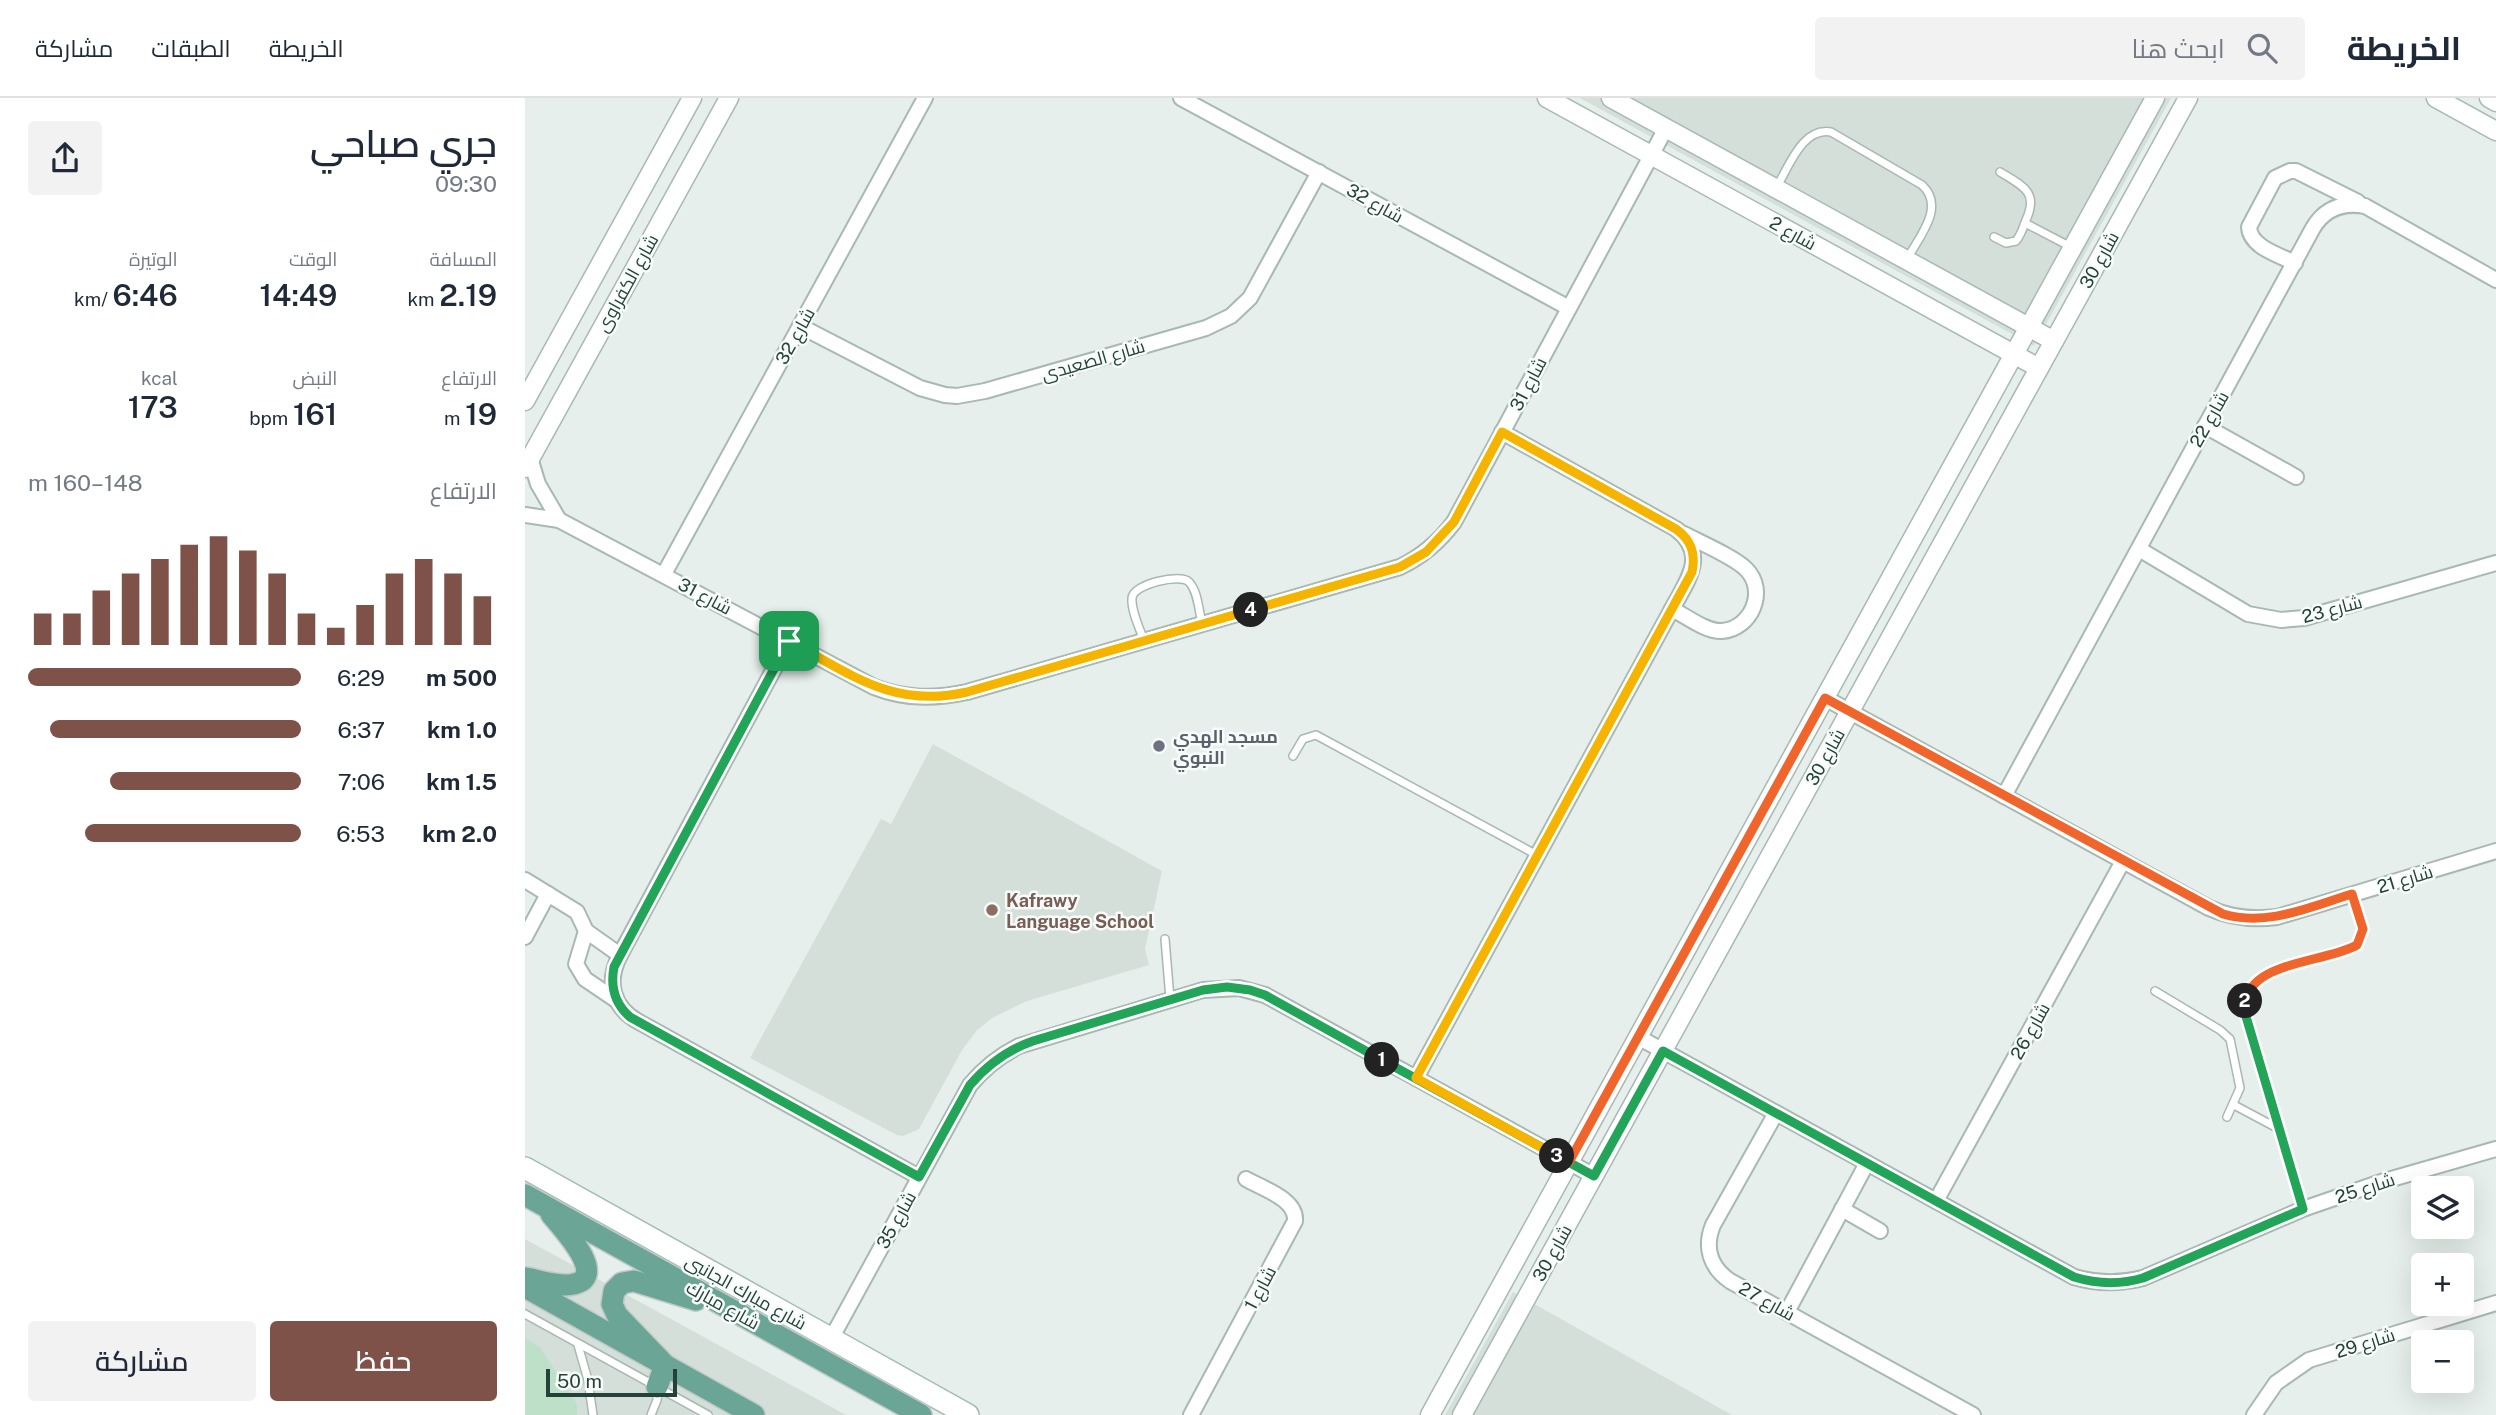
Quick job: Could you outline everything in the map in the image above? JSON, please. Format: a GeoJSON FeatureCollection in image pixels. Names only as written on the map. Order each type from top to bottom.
{"type":"FeatureCollection","features":[{"type":"Feature","properties":{"kind":"main road","name":"شارع مبارك الجانبى"},"geometry":{"type":"LineString","coordinates":[[525,1168],[968,1415]]}},
{"type":"Feature","properties":{"kind":"main road","name":"شارع مبارك"},"geometry":{"type":"LineString","coordinates":[[525,1195],[921,1415]]}},
{"type":"Feature","properties":{"kind":"main road"},"geometry":{"type":"LineString","coordinates":[[525,1278],[571,1285],[582,1281],[587,1270],[585,1258],[545,1206]]}},
{"type":"Feature","properties":{"kind":"main road"},"geometry":{"type":"LineString","coordinates":[[665,1365],[613,1310],[612,1297],[622,1283],[640,1282],[738,1313]]}},
{"type":"Feature","properties":{"kind":"main road"},"geometry":{"type":"LineString","coordinates":[[525,1287],[754,1415]]}},
{"type":"Feature","properties":{"kind":"main road"},"geometry":{"type":"LineString","coordinates":[[657,1387],[665,1365]]}},
{"type":"Feature","properties":{"kind":"street","name":"شارع الكفراوى"},"geometry":{"type":"LineString","coordinates":[[525,401],[692,98]]}},
{"type":"Feature","properties":{"kind":"street","name":"شارع الكفراوى"},"geometry":{"type":"LineString","coordinates":[[528,463],[729,98]]}},
{"type":"Feature","properties":{"kind":"street","name":"شارع 32"},"geometry":{"type":"LineString","coordinates":[[664,574],[925,98]]}},
{"type":"Feature","properties":{"kind":"street","name":"شارع 32"},"geometry":{"type":"LineString","coordinates":[[1181,98],[1569,308]]}},
{"type":"Feature","properties":{"kind":"street","name":"شارع 2"},"geometry":{"type":"LineString","coordinates":[[1547,98],[2039,368]]}},
{"type":"Feature","properties":{"kind":"street","name":"شارع 2"},"geometry":{"type":"LineString","coordinates":[[1611,98],[2054,341]]}},
{"type":"Feature","properties":{"kind":"street","name":"شارع 30"},"geometry":{"type":"LineString","coordinates":[[1430,1415],[2155,98]]}},
{"type":"Feature","properties":{"kind":"street","name":"شارع 30"},"geometry":{"type":"LineString","coordinates":[[1462,1415],[2188,98]]}},
{"type":"Feature","properties":{"kind":"street"},"geometry":{"type":"LineString","coordinates":[[2436,98],[2496,131]]}},
{"type":"Feature","properties":{"kind":"street"},"geometry":{"type":"LineString","coordinates":[[2489,98],[2496,102]]}},
{"type":"Feature","properties":{"kind":"street","name":"شارع 31"},"geometry":{"type":"LineString","coordinates":[[525,515],[559,520],[874,687],[922,698],[967,692],[1400,567],[1438,542],[1454,522],[1666,128]]}},
{"type":"Feature","properties":{"kind":"street"},"geometry":{"type":"LineString","coordinates":[[2295,263],[2258,244],[2249,232],[2255,216],[2279,175],[2296,171],[2365,206],[2496,280]]}},
{"type":"Feature","properties":{"kind":"street","name":"شارع الصعيدى"},"geometry":{"type":"LineString","coordinates":[[800,326],[920,388],[957,396],[985,391],[1206,328],[1231,316],[1250,298],[1319,173]]}},
{"type":"Feature","properties":{"kind":"street","name":"شارع 22"},"geometry":{"type":"LineString","coordinates":[[2004,796],[2323,215],[2337,206],[2365,206]]}},
{"type":"Feature","properties":{"kind":"street"},"geometry":{"type":"LineString","coordinates":[[2206,426],[2296,477]]}},
{"type":"Feature","properties":{"kind":"street"},"geometry":{"type":"LineString","coordinates":[[1502,432],[1745,567],[1754,582],[1754,607],[1745,621],[1730,629],[1713,630],[1672,609]]}},
{"type":"Feature","properties":{"kind":"street"},"geometry":{"type":"LineString","coordinates":[[528,463],[559,520]]}},
{"type":"Feature","properties":{"kind":"street"},"geometry":{"type":"LineString","coordinates":[[1416,1078],[1692,572],[1692,547],[1676,529]]}},
{"type":"Feature","properties":{"kind":"street","name":"شارع 23"},"geometry":{"type":"LineString","coordinates":[[2139,549],[2238,609],[2259,617],[2281,620],[2304,618],[2496,563]]}},
{"type":"Feature","properties":{"kind":"street"},"geometry":{"type":"LineString","coordinates":[[789,641],[620,955],[612,977],[616,1000],[623,1011],[639,1023],[919,1177]]}},
{"type":"Feature","properties":{"kind":"street","name":"شارع 21"},"geometry":{"type":"LineString","coordinates":[[1825,698],[2209,908],[2244,919],[2277,917],[2496,851]]}},
{"type":"Feature","properties":{"kind":"street","name":"شارع 26"},"geometry":{"type":"LineString","coordinates":[[1936,1201],[2123,861]]}},
{"type":"Feature","properties":{"kind":"street"},"geometry":{"type":"LineString","coordinates":[[525,880],[577,912],[586,931],[620,955]]}},
{"type":"Feature","properties":{"kind":"street"},"geometry":{"type":"LineString","coordinates":[[525,937],[548,894]]}},
{"type":"Feature","properties":{"kind":"street"},"geometry":{"type":"LineString","coordinates":[[586,931],[576,964],[585,979],[616,1000]]}},
{"type":"Feature","properties":{"kind":"street","name":"شارع 35"},"geometry":{"type":"LineString","coordinates":[[831,1339],[970,1085],[994,1061],[1026,1044],[1215,988],[1250,990],[1265,995],[1594,1176]]}},
{"type":"Feature","properties":{"kind":"street","name":"شارع 25"},"geometry":{"type":"LineString","coordinates":[[1638,1037],[2074,1277],[2108,1283],[2143,1278],[2303,1209],[2381,1182],[2496,1149]]}},
{"type":"Feature","properties":{"kind":"street","name":"شارع 27"},"geometry":{"type":"LineString","coordinates":[[1776,1113],[1713,1225],[1708,1244],[1712,1262],[1723,1276],[1973,1415]]}},
{"type":"Feature","properties":{"kind":"street"},"geometry":{"type":"LineString","coordinates":[[1787,1312],[1867,1163]]}},
{"type":"Feature","properties":{"kind":"street","name":"شارع 1"},"geometry":{"type":"LineString","coordinates":[[1191,1415],[1295,1221],[1295,1212],[1287,1202],[1246,1179]]}},
{"type":"Feature","properties":{"kind":"street"},"geometry":{"type":"LineString","coordinates":[[1842,1209],[1880,1231]]}},
{"type":"Feature","properties":{"kind":"street","name":"شارع 29"},"geometry":{"type":"LineString","coordinates":[[2254,1415],[2276,1383],[2309,1360],[2496,1303]]}},
{"type":"Feature","properties":{"kind":"lane"},"geometry":{"type":"LineString","coordinates":[[1776,188],[1807,138],[1818,132],[1831,132],[1922,185],[1930,194],[1933,210],[1907,260]]}},
{"type":"Feature","properties":{"kind":"lane"},"geometry":{"type":"LineString","coordinates":[[1994,237],[2011,243],[2019,237],[2031,210],[2030,195],[2020,184],[2000,172]]}},
{"type":"Feature","properties":{"kind":"lane"},"geometry":{"type":"LineString","coordinates":[[2025,223],[2072,248]]}},
{"type":"Feature","properties":{"kind":"lane"},"geometry":{"type":"LineString","coordinates":[[1144,641],[1132,600],[1134,592],[1142,586],[1186,579],[1193,589],[1202,624]]}},
{"type":"Feature","properties":{"kind":"lane"},"geometry":{"type":"LineString","coordinates":[[1293,756],[1303,738],[1316,735],[1538,856]]}},
{"type":"Feature","properties":{"kind":"lane"},"geometry":{"type":"LineString","coordinates":[[2303,1209],[2245,1013],[2245,998],[2253,983],[2268,974],[2357,945],[2363,929],[2352,894]]}},
{"type":"Feature","properties":{"kind":"lane"},"geometry":{"type":"LineString","coordinates":[[1165,939],[1170,1000]]}},
{"type":"Feature","properties":{"kind":"lane"},"geometry":{"type":"LineString","coordinates":[[2155,991],[2221,1030],[2230,1039],[2240,1084],[2234,1105],[2227,1117]]}},
{"type":"Feature","properties":{"kind":"lane"},"geometry":{"type":"LineString","coordinates":[[2234,1105],[2279,1129]]}},
{"type":"Feature","properties":{"kind":"lane"},"geometry":{"type":"LineString","coordinates":[[525,1314],[708,1415]]}},
{"type":"Feature","properties":{"kind":"lane"},"geometry":{"type":"LineString","coordinates":[[578,1344],[588,1380],[593,1415]]}},
{"type":"Feature","properties":{"kind":"lane"},"geometry":{"type":"LineString","coordinates":[[651,1415],[657,1400],[657,1387]]}},
{"type":"Feature","properties":{"kind":"shaded area"},"geometry":{"type":"Polygon","coordinates":[[[1580,98],[2171,98],[2034,346],[1580,98]]]}},
{"type":"Feature","properties":{"kind":"shaded area","name":"Kafrawy Language School"},"geometry":{"type":"Polygon","coordinates":[[[933,744],[1162,871],[1145,949],[1149,965],[1027,1001],[992,1018],[977,1030],[962,1050],[919,1129],[903,1136],[750,1058],[881,819],[891,824],[933,744]]]}},
{"type":"Feature","properties":{"kind":"shaded area"},"geometry":{"type":"Polygon","coordinates":[[[525,1239],[846,1415],[525,1415],[525,1239]]]}},
{"type":"Feature","properties":{"kind":"shaded area"},"geometry":{"type":"Polygon","coordinates":[[[1513,1292],[1732,1415],[1445,1415],[1513,1292]]]}},
{"type":"Feature","properties":{"kind":"green space"},"geometry":{"type":"Polygon","coordinates":[[[525,1338],[540,1347],[577,1404],[577,1415],[525,1415],[525,1338]]]}},
{"type":"Feature","properties":{"kind":"place","name":"مسجد الهدي النبوي"},"geometry":{"type":"Point","coordinates":[1159,746]}},
{"type":"Feature","properties":{"kind":"place","name":"Kafrawy Language School"},"geometry":{"type":"Point","coordinates":[992,910]}},
{"type":"Feature","properties":{"kind":"route"},"geometry":{"type":"LineString","coordinates":[[1502,432],[1676,529],[1692,547],[1694,564],[1416,1078],[1569,1162],[1825,698],[2223,914],[2255,919],[2277,917],[2352,894],[2363,929],[2357,945],[2259,978],[2245,998],[2245,1013],[2303,1209],[2143,1278],[2120,1283],[2084,1280],[2074,1277],[1663,1051],[1594,1176],[1265,995],[1227,987],[1203,990],[1033,1041],[1006,1053],[981,1072],[970,1085],[919,1177],[639,1023],[623,1011],[614,995],[614,967],[789,641],[874,687],[909,696],[934,698],[967,692],[1400,567],[1438,542],[1454,522],[1502,432]]}}]}
